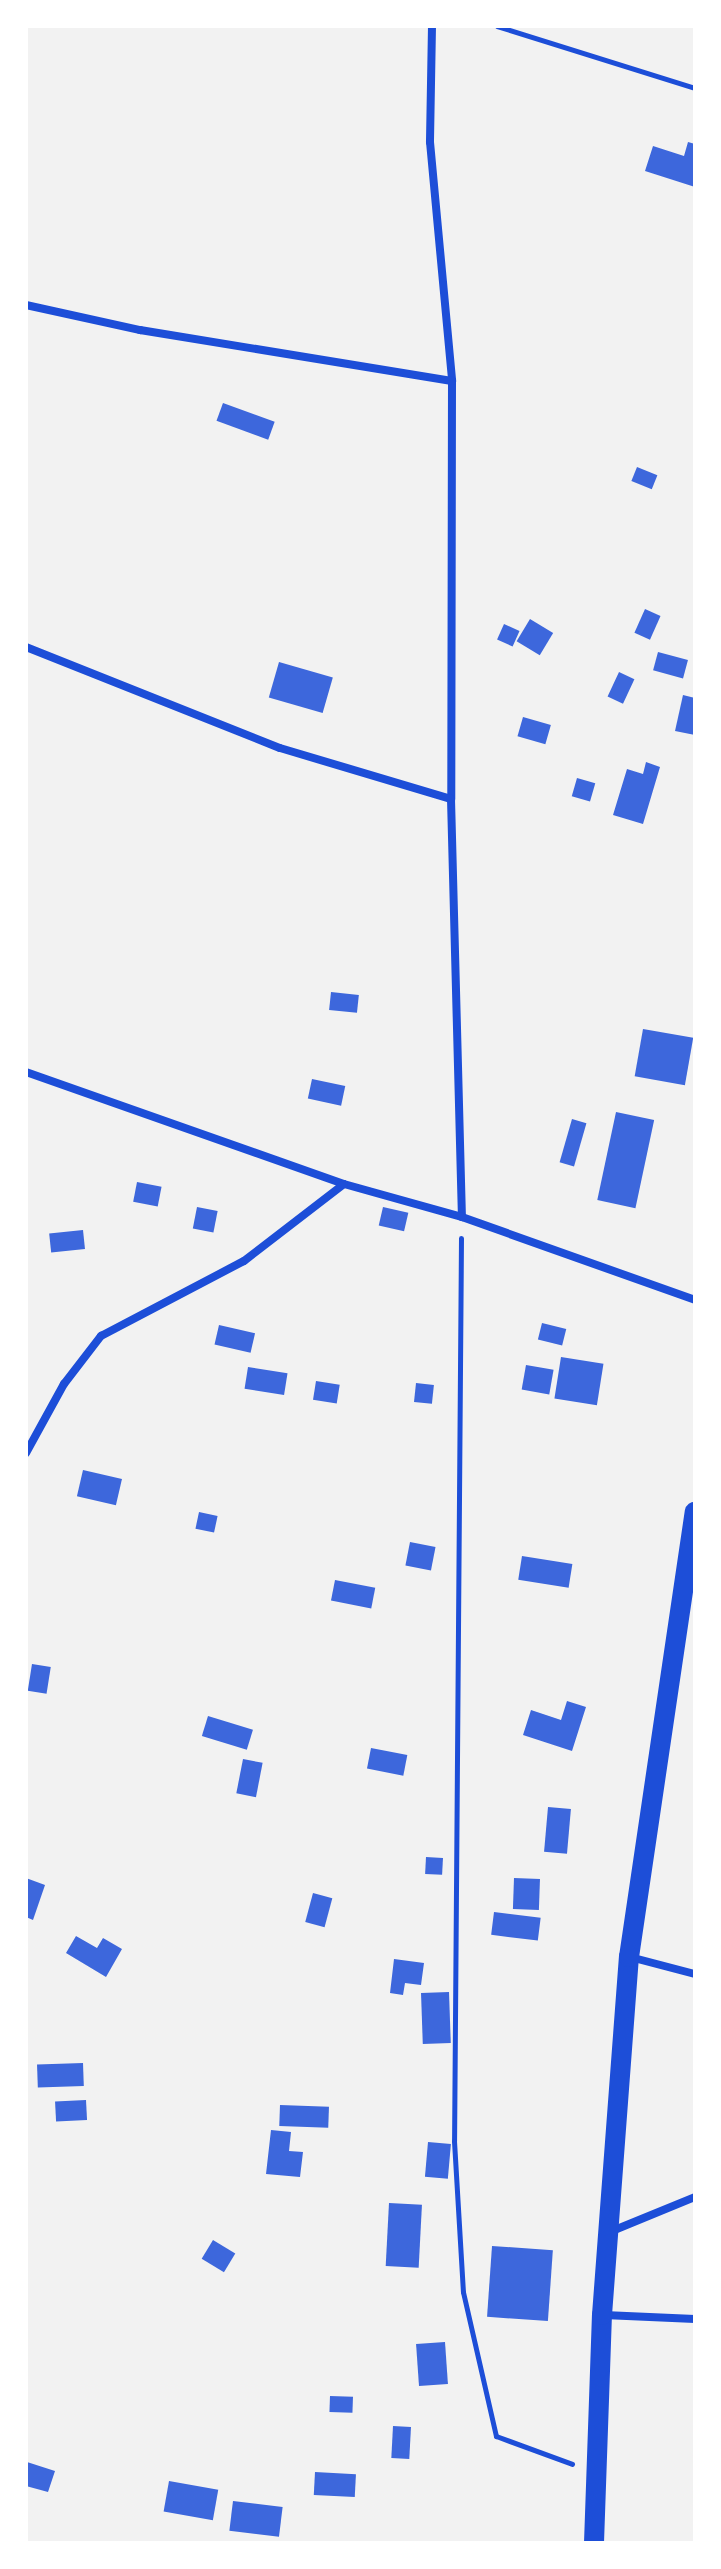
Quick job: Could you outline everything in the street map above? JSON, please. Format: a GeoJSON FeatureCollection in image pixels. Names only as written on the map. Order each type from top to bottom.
{"type":"FeatureCollection","features":[{"type":"Feature","properties":{"kind":"main road"},"geometry":{"type":"LineString","coordinates":[[594,2543],[602,2315],[612,2231],[629,1957],[695,1512]]}},
{"type":"Feature","properties":{"kind":"street"},"geometry":{"type":"LineString","coordinates":[[432,26],[430,142],[452,381],[451,799],[462,1217]]}},
{"type":"Feature","properties":{"kind":"street"},"geometry":{"type":"LineString","coordinates":[[26,305],[140,330],[452,381]]}},
{"type":"Feature","properties":{"kind":"street"},"geometry":{"type":"LineString","coordinates":[[26,647],[280,748],[451,799]]}},
{"type":"Feature","properties":{"kind":"street"},"geometry":{"type":"LineString","coordinates":[[26,1072],[344,1184],[462,1217],[695,1300]]}},
{"type":"Feature","properties":{"kind":"street"},"geometry":{"type":"LineString","coordinates":[[26,1453],[64,1384],[101,1336],[244,1261],[344,1184]]}},
{"type":"Feature","properties":{"kind":"street"},"geometry":{"type":"LineString","coordinates":[[629,1957],[695,1974]]}},
{"type":"Feature","properties":{"kind":"street"},"geometry":{"type":"LineString","coordinates":[[612,2231],[695,2197]]}},
{"type":"Feature","properties":{"kind":"street"},"geometry":{"type":"LineString","coordinates":[[602,2315],[695,2319]]}},
{"type":"Feature","properties":{"kind":"path"},"geometry":{"type":"LineString","coordinates":[[497,26],[695,88]]}},
{"type":"Feature","properties":{"kind":"path"},"geometry":{"type":"LineString","coordinates":[[462,1217],[454,2141],[463,2292],[496,2436],[597,2473]]}},
{"type":"Feature","properties":{"kind":"building"},"geometry":{"type":"Polygon","coordinates":[[[688,142],[695,144],[695,187],[645,171],[653,146],[684,156],[688,142]]]}},
{"type":"Feature","properties":{"kind":"building"},"geometry":{"type":"Polygon","coordinates":[[[223,403],[275,422],[268,440],[217,421],[223,403]]]}},
{"type":"Feature","properties":{"kind":"building"},"geometry":{"type":"Polygon","coordinates":[[[637,467],[657,475],[652,489],[631,481],[637,467]]]}},
{"type":"Feature","properties":{"kind":"building"},"geometry":{"type":"Polygon","coordinates":[[[645,609],[661,616],[650,640],[634,633],[645,609]]]}},
{"type":"Feature","properties":{"kind":"building"},"geometry":{"type":"Polygon","coordinates":[[[530,619],[553,633],[540,655],[517,641],[530,619]]]}},
{"type":"Feature","properties":{"kind":"building"},"geometry":{"type":"Polygon","coordinates":[[[504,624],[520,631],[513,646],[497,640],[504,624]]]}},
{"type":"Feature","properties":{"kind":"building"},"geometry":{"type":"Polygon","coordinates":[[[658,652],[688,660],[683,678],[653,670],[658,652]]]}},
{"type":"Feature","properties":{"kind":"building"},"geometry":{"type":"Polygon","coordinates":[[[279,662],[333,677],[323,713],[269,698],[279,662]]]}},
{"type":"Feature","properties":{"kind":"building"},"geometry":{"type":"Polygon","coordinates":[[[619,672],[634,679],[623,704],[608,696],[619,672]]]}},
{"type":"Feature","properties":{"kind":"building"},"geometry":{"type":"Polygon","coordinates":[[[683,695],[695,698],[695,735],[675,731],[683,695]]]}},
{"type":"Feature","properties":{"kind":"building"},"geometry":{"type":"Polygon","coordinates":[[[523,717],[551,725],[545,744],[517,736],[523,717]]]}},
{"type":"Feature","properties":{"kind":"building"},"geometry":{"type":"Polygon","coordinates":[[[646,762],[660,767],[643,824],[613,815],[627,769],[643,774],[646,762]]]}},
{"type":"Feature","properties":{"kind":"building"},"geometry":{"type":"Polygon","coordinates":[[[577,778],[595,783],[590,802],[572,796],[577,778]]]}},
{"type":"Feature","properties":{"kind":"building"},"geometry":{"type":"Polygon","coordinates":[[[331,992],[359,995],[357,1013],[329,1010],[331,992]]]}},
{"type":"Feature","properties":{"kind":"building"},"geometry":{"type":"Polygon","coordinates":[[[643,1029],[693,1038],[685,1085],[635,1076],[643,1029]]]}},
{"type":"Feature","properties":{"kind":"building"},"geometry":{"type":"Polygon","coordinates":[[[312,1079],[345,1086],[341,1106],[308,1099],[312,1079]]]}},
{"type":"Feature","properties":{"kind":"building"},"geometry":{"type":"Polygon","coordinates":[[[616,1112],[654,1120],[635,1208],[597,1200],[616,1112]]]}},
{"type":"Feature","properties":{"kind":"building"},"geometry":{"type":"Polygon","coordinates":[[[572,1119],[586,1123],[574,1166],[560,1162],[572,1119]]]}},
{"type":"Feature","properties":{"kind":"building"},"geometry":{"type":"Polygon","coordinates":[[[137,1182],[162,1187],[158,1206],[133,1202],[137,1182]]]}},
{"type":"Feature","properties":{"kind":"building"},"geometry":{"type":"Polygon","coordinates":[[[197,1207],[218,1211],[213,1233],[193,1229],[197,1207]]]}},
{"type":"Feature","properties":{"kind":"building"},"geometry":{"type":"Polygon","coordinates":[[[383,1207],[408,1213],[404,1231],[379,1226],[383,1207]]]}},
{"type":"Feature","properties":{"kind":"building"},"geometry":{"type":"Polygon","coordinates":[[[83,1230],[85,1249],[51,1252],[49,1234],[83,1230]]]}},
{"type":"Feature","properties":{"kind":"building"},"geometry":{"type":"Polygon","coordinates":[[[542,1323],[566,1329],[562,1346],[538,1339],[542,1323]]]}},
{"type":"Feature","properties":{"kind":"building"},"geometry":{"type":"Polygon","coordinates":[[[219,1325],[255,1333],[251,1353],[215,1344],[219,1325]]]}},
{"type":"Feature","properties":{"kind":"building"},"geometry":{"type":"Polygon","coordinates":[[[561,1357],[603,1364],[597,1405],[554,1398],[561,1357]]]}},
{"type":"Feature","properties":{"kind":"building"},"geometry":{"type":"Polygon","coordinates":[[[526,1365],[554,1370],[549,1394],[522,1390],[526,1365]]]}},
{"type":"Feature","properties":{"kind":"building"},"geometry":{"type":"Polygon","coordinates":[[[248,1367],[288,1373],[284,1395],[245,1389],[248,1367]]]}},
{"type":"Feature","properties":{"kind":"building"},"geometry":{"type":"Polygon","coordinates":[[[316,1381],[340,1385],[337,1404],[313,1400],[316,1381]]]}},
{"type":"Feature","properties":{"kind":"building"},"geometry":{"type":"Polygon","coordinates":[[[416,1383],[434,1385],[432,1404],[414,1402],[416,1383]]]}},
{"type":"Feature","properties":{"kind":"building"},"geometry":{"type":"Polygon","coordinates":[[[83,1470],[122,1479],[116,1505],[77,1496],[83,1470]]]}},
{"type":"Feature","properties":{"kind":"building"},"geometry":{"type":"Polygon","coordinates":[[[199,1512],[218,1516],[214,1533],[195,1529],[199,1512]]]}},
{"type":"Feature","properties":{"kind":"building"},"geometry":{"type":"Polygon","coordinates":[[[410,1542],[436,1547],[431,1571],[405,1566],[410,1542]]]}},
{"type":"Feature","properties":{"kind":"building"},"geometry":{"type":"Polygon","coordinates":[[[522,1556],[572,1564],[569,1588],[518,1580],[522,1556]]]}},
{"type":"Feature","properties":{"kind":"building"},"geometry":{"type":"Polygon","coordinates":[[[335,1580],[375,1588],[371,1608],[331,1601],[335,1580]]]}},
{"type":"Feature","properties":{"kind":"building"},"geometry":{"type":"Polygon","coordinates":[[[32,1664],[51,1667],[47,1694],[28,1691],[32,1664]]]}},
{"type":"Feature","properties":{"kind":"building"},"geometry":{"type":"Polygon","coordinates":[[[567,1701],[586,1707],[572,1751],[523,1735],[531,1710],[561,1720],[567,1701]]]}},
{"type":"Feature","properties":{"kind":"building"},"geometry":{"type":"Polygon","coordinates":[[[208,1716],[253,1730],[247,1750],[202,1736],[208,1716]]]}},
{"type":"Feature","properties":{"kind":"building"},"geometry":{"type":"Polygon","coordinates":[[[371,1748],[407,1755],[403,1776],[367,1769],[371,1748]]]}},
{"type":"Feature","properties":{"kind":"building"},"geometry":{"type":"Polygon","coordinates":[[[243,1759],[263,1763],[256,1797],[236,1793],[243,1759]]]}},
{"type":"Feature","properties":{"kind":"building"},"geometry":{"type":"Polygon","coordinates":[[[548,1807],[571,1809],[567,1854],[544,1852],[548,1807]]]}},
{"type":"Feature","properties":{"kind":"building"},"geometry":{"type":"Polygon","coordinates":[[[426,1857],[443,1858],[442,1875],[425,1874],[426,1857]]]}},
{"type":"Feature","properties":{"kind":"building"},"geometry":{"type":"Polygon","coordinates":[[[26,1878],[45,1885],[33,1920],[26,1917],[26,1878]]]}},
{"type":"Feature","properties":{"kind":"building"},"geometry":{"type":"Polygon","coordinates":[[[514,1878],[540,1879],[539,1910],[513,1909],[514,1878]]]}},
{"type":"Feature","properties":{"kind":"building"},"geometry":{"type":"Polygon","coordinates":[[[313,1893],[332,1898],[325,1927],[305,1922],[313,1893]]]}},
{"type":"Feature","properties":{"kind":"building"},"geometry":{"type":"Polygon","coordinates":[[[494,1912],[541,1918],[538,1941],[491,1935],[494,1912]]]}},
{"type":"Feature","properties":{"kind":"building"},"geometry":{"type":"Polygon","coordinates":[[[76,1936],[97,1948],[103,1938],[122,1949],[106,1977],[66,1953],[76,1936]]]}},
{"type":"Feature","properties":{"kind":"building"},"geometry":{"type":"Polygon","coordinates":[[[394,1959],[424,1963],[421,1985],[405,1983],[403,1995],[390,1993],[394,1959]]]}},
{"type":"Feature","properties":{"kind":"building"},"geometry":{"type":"Polygon","coordinates":[[[449,1992],[451,2043],[423,2044],[421,1993],[449,1992]]]}},
{"type":"Feature","properties":{"kind":"building"},"geometry":{"type":"Polygon","coordinates":[[[83,2063],[84,2086],[38,2088],[37,2065],[83,2063]]]}},
{"type":"Feature","properties":{"kind":"building"},"geometry":{"type":"Polygon","coordinates":[[[86,2100],[87,2120],[56,2122],[55,2102],[86,2100]]]}},
{"type":"Feature","properties":{"kind":"building"},"geometry":{"type":"Polygon","coordinates":[[[280,2105],[329,2107],[328,2128],[279,2126],[280,2105]]]}},
{"type":"Feature","properties":{"kind":"building"},"geometry":{"type":"Polygon","coordinates":[[[271,2130],[291,2132],[289,2151],[303,2152],[300,2177],[266,2174],[271,2130]]]}},
{"type":"Feature","properties":{"kind":"building"},"geometry":{"type":"Polygon","coordinates":[[[428,2142],[451,2144],[448,2179],[425,2177],[428,2142]]]}},
{"type":"Feature","properties":{"kind":"building"},"geometry":{"type":"Polygon","coordinates":[[[389,2203],[422,2205],[419,2268],[386,2266],[389,2203]]]}},
{"type":"Feature","properties":{"kind":"building"},"geometry":{"type":"Polygon","coordinates":[[[213,2240],[235,2253],[224,2272],[202,2259],[213,2240]]]}},
{"type":"Feature","properties":{"kind":"building"},"geometry":{"type":"Polygon","coordinates":[[[492,2246],[553,2250],[548,2321],[487,2317],[492,2246]]]}},
{"type":"Feature","properties":{"kind":"building"},"geometry":{"type":"Polygon","coordinates":[[[445,2342],[448,2384],[419,2386],[416,2344],[445,2342]]]}},
{"type":"Feature","properties":{"kind":"building"},"geometry":{"type":"Polygon","coordinates":[[[330,2396],[353,2397],[352,2413],[329,2412],[330,2396]]]}},
{"type":"Feature","properties":{"kind":"building"},"geometry":{"type":"Polygon","coordinates":[[[393,2426],[411,2427],[409,2459],[391,2458],[393,2426]]]}},
{"type":"Feature","properties":{"kind":"building"},"geometry":{"type":"Polygon","coordinates":[[[27,2462],[55,2471],[48,2492],[26,2486],[27,2462]]]}},
{"type":"Feature","properties":{"kind":"building"},"geometry":{"type":"Polygon","coordinates":[[[315,2472],[356,2474],[355,2497],[314,2495],[315,2472]]]}},
{"type":"Feature","properties":{"kind":"building"},"geometry":{"type":"Polygon","coordinates":[[[169,2481],[218,2490],[213,2520],[164,2512],[169,2481]]]}},
{"type":"Feature","properties":{"kind":"building"},"geometry":{"type":"Polygon","coordinates":[[[233,2501],[283,2507],[279,2537],[229,2531],[233,2501]]]}}]}
